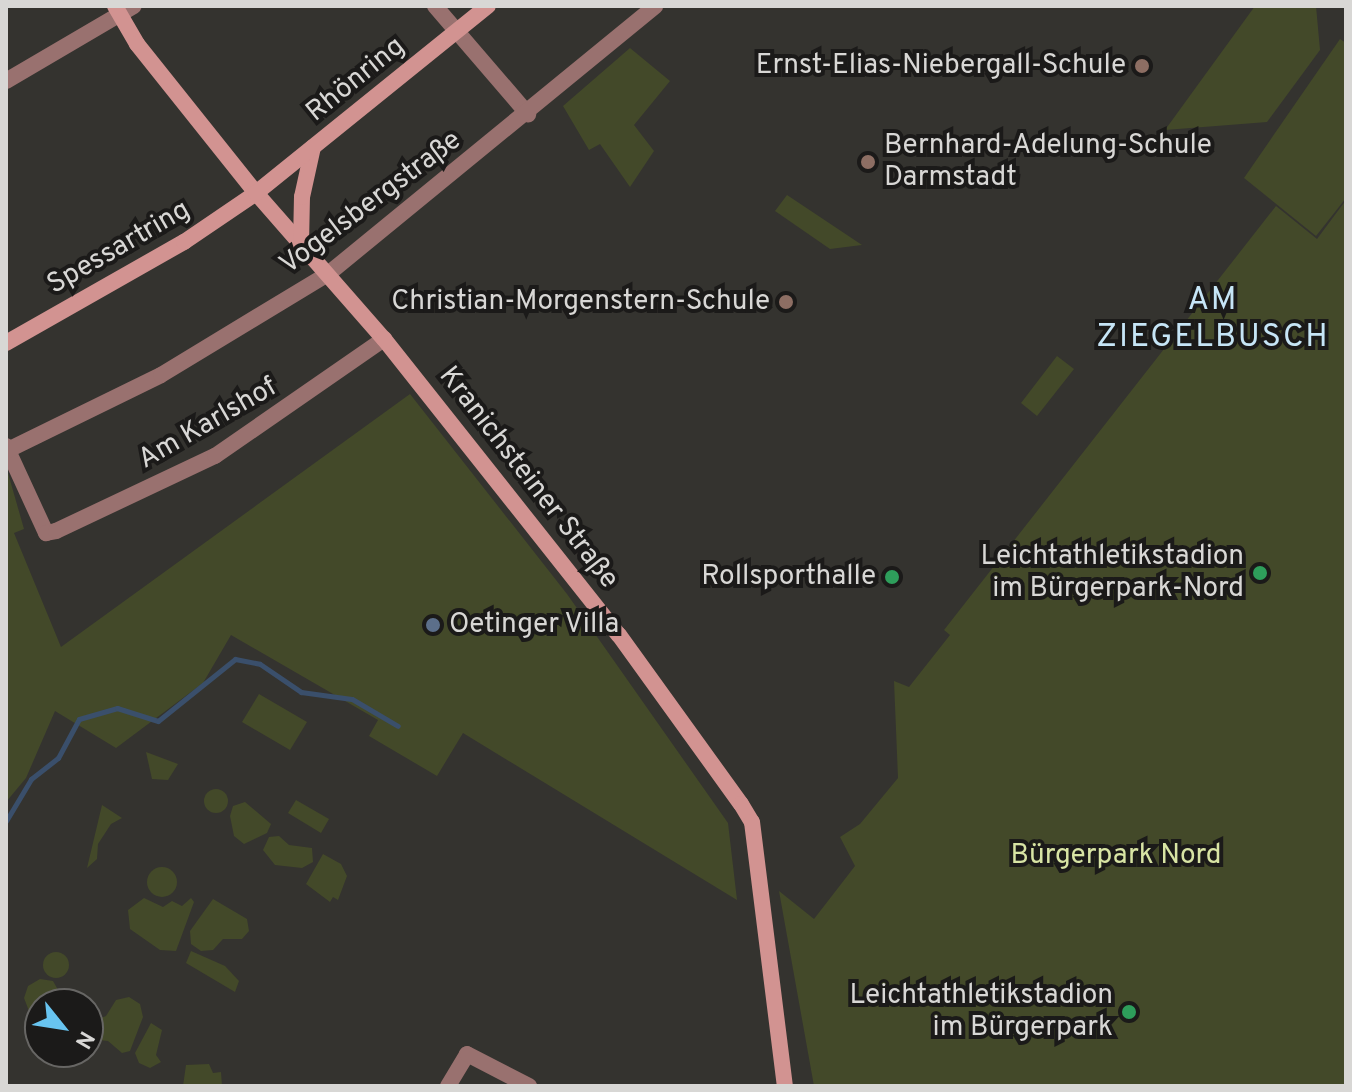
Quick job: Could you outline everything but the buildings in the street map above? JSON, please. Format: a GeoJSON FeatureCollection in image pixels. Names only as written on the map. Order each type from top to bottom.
{"type":"FeatureCollection","features":[{"type":"Feature","properties":{"kind":"main road","name":"Rhönring"},"geometry":{"type":"LineString","coordinates":[[256,193],[488,6]]}},
{"type":"Feature","properties":{"kind":"main road","name":"Kranichsteiner Straße"},"geometry":{"type":"LineString","coordinates":[[118,11],[256,193],[384,339],[619,635],[752,822],[785,1086]]}},
{"type":"Feature","properties":{"kind":"main road"},"geometry":{"type":"LineString","coordinates":[[301,244],[302,197],[313,147]]}},
{"type":"Feature","properties":{"kind":"main road","name":"Spessartring"},"geometry":{"type":"LineString","coordinates":[[6,343],[184,242],[256,193]]}},
{"type":"Feature","properties":{"kind":"street"},"geometry":{"type":"LineString","coordinates":[[6,81],[118,11],[134,6]]}},
{"type":"Feature","properties":{"kind":"street"},"geometry":{"type":"LineString","coordinates":[[435,6],[528,114]]}},
{"type":"Feature","properties":{"kind":"street","name":"Vogelsbergstraße"},"geometry":{"type":"LineString","coordinates":[[7,448],[161,375],[328,274],[528,114],[655,6]]}},
{"type":"Feature","properties":{"kind":"street","name":"Am Karlshof"},"geometry":{"type":"LineString","coordinates":[[7,448],[46,533],[215,456],[384,339]]}},
{"type":"Feature","properties":{"kind":"street"},"geometry":{"type":"LineString","coordinates":[[448,1086],[467,1054],[529,1086]]}},
{"type":"Feature","properties":{"kind":"green space"},"geometry":{"type":"Polygon","coordinates":[[[1255,6],[1316,6],[1320,50],[1267,122],[1165,130],[1255,6]]]}},
{"type":"Feature","properties":{"kind":"green space"},"geometry":{"type":"Polygon","coordinates":[[[1340,39],[1346,43],[1346,198],[1316,236],[1244,178],[1340,39]]]}},
{"type":"Feature","properties":{"kind":"green space"},"geometry":{"type":"Polygon","coordinates":[[[630,48],[670,81],[634,125],[654,151],[630,187],[600,144],[589,150],[563,106],[630,48]]]}},
{"type":"Feature","properties":{"kind":"green space"},"geometry":{"type":"Polygon","coordinates":[[[787,195],[862,245],[830,249],[775,211],[787,195]]]}},
{"type":"Feature","properties":{"kind":"green space","name":"Bürgerpark Nord"},"geometry":{"type":"Polygon","coordinates":[[[1346,200],[1346,1086],[814,1086],[779,891],[814,919],[855,866],[840,837],[860,824],[898,778],[894,681],[909,687],[950,635],[944,630],[1276,206],[1317,239],[1346,200]]]}},
{"type":"Feature","properties":{"kind":"green space"},"geometry":{"type":"Polygon","coordinates":[[[1057,356],[1074,369],[1037,416],[1021,403],[1057,356]]]}},
{"type":"Feature","properties":{"kind":"green space"},"geometry":{"type":"Polygon","coordinates":[[[410,394],[567,594],[728,823],[737,900],[463,733],[437,776],[369,736],[378,720],[231,635],[203,683],[116,748],[55,711],[26,778],[6,802],[6,466],[24,529],[14,533],[61,647],[410,394]]]}},
{"type":"Feature","properties":{"kind":"green space"},"geometry":{"type":"Polygon","coordinates":[[[259,694],[307,722],[290,750],[242,722],[259,694]]]}},
{"type":"Feature","properties":{"kind":"green space"},"geometry":{"type":"Polygon","coordinates":[[[146,752],[178,764],[168,780],[152,779],[146,752]]]}},
{"type":"Feature","properties":{"kind":"green space"},"geometry":{"type":"Polygon","coordinates":[[[216,789],[224,793],[228,801],[224,809],[216,813],[208,809],[204,801],[208,793],[216,789]]]}},
{"type":"Feature","properties":{"kind":"green space"},"geometry":{"type":"Polygon","coordinates":[[[296,800],[329,819],[321,833],[288,813],[296,800]]]}},
{"type":"Feature","properties":{"kind":"green space"},"geometry":{"type":"Polygon","coordinates":[[[245,802],[271,824],[267,833],[244,844],[234,836],[230,816],[233,806],[245,802]]]}},
{"type":"Feature","properties":{"kind":"green space"},"geometry":{"type":"Polygon","coordinates":[[[102,805],[122,818],[111,824],[98,844],[97,859],[87,868],[102,805]]]}},
{"type":"Feature","properties":{"kind":"green space"},"geometry":{"type":"Polygon","coordinates":[[[279,836],[289,845],[312,848],[313,862],[302,868],[275,865],[263,850],[269,837],[279,836]]]}},
{"type":"Feature","properties":{"kind":"green space"},"geometry":{"type":"Polygon","coordinates":[[[323,854],[341,864],[347,876],[338,900],[333,897],[330,902],[306,884],[323,854]]]}},
{"type":"Feature","properties":{"kind":"green space"},"geometry":{"type":"Polygon","coordinates":[[[162,867],[173,871],[177,882],[173,893],[162,897],[151,893],[147,882],[151,871],[162,867]]]}},
{"type":"Feature","properties":{"kind":"green space"},"geometry":{"type":"Polygon","coordinates":[[[144,898],[163,907],[172,901],[182,906],[191,898],[194,902],[176,951],[160,950],[130,929],[128,910],[144,898]]]}},
{"type":"Feature","properties":{"kind":"green space"},"geometry":{"type":"Polygon","coordinates":[[[213,899],[247,919],[249,931],[242,939],[223,939],[213,950],[201,951],[191,944],[190,931],[213,899]]]}},
{"type":"Feature","properties":{"kind":"green space"},"geometry":{"type":"Polygon","coordinates":[[[191,951],[225,966],[239,981],[235,992],[186,963],[191,951]]]}},
{"type":"Feature","properties":{"kind":"green space"},"geometry":{"type":"Polygon","coordinates":[[[56,952],[65,956],[69,965],[65,974],[56,978],[47,974],[43,965],[47,956],[56,952]]]}},
{"type":"Feature","properties":{"kind":"green space"},"geometry":{"type":"Polygon","coordinates":[[[40,979],[53,981],[57,988],[27,988],[40,979]]]}},
{"type":"Feature","properties":{"kind":"green space"},"geometry":{"type":"Polygon","coordinates":[[[129,997],[140,1004],[143,1017],[130,1051],[122,1053],[104,1041],[104,1017],[116,1000],[129,997]]]}},
{"type":"Feature","properties":{"kind":"green space"},"geometry":{"type":"Polygon","coordinates":[[[151,1023],[162,1030],[156,1055],[161,1062],[150,1068],[139,1063],[135,1053],[151,1023]]]}},
{"type":"Feature","properties":{"kind":"green space"},"geometry":{"type":"Polygon","coordinates":[[[209,1064],[213,1073],[221,1072],[222,1086],[183,1086],[186,1065],[209,1064]]]}},
{"type":"Feature","properties":{"kind":"waterway"},"geometry":{"type":"LineString","coordinates":[[6,821],[31,779],[58,758],[79,719],[117,708],[158,721],[235,659],[260,664],[301,692],[352,699],[398,726]]}},
{"type":"Feature","properties":{"kind":"place","name":"Ernst-Elias-Niebergall-Schule"},"geometry":{"type":"Point","coordinates":[1142,66]}},
{"type":"Feature","properties":{"kind":"place","name":"Bernhard-Adelung-Schule Darmstadt"},"geometry":{"type":"Point","coordinates":[868,162]}},
{"type":"Feature","properties":{"kind":"place","name":"Christian-Morgenstern-Schule"},"geometry":{"type":"Point","coordinates":[786,302]}},
{"type":"Feature","properties":{"kind":"place","name":"Leichtathletikstadion im Bürgerpark-Nord"},"geometry":{"type":"Point","coordinates":[1260,573]}},
{"type":"Feature","properties":{"kind":"place","name":"Rollsporthalle"},"geometry":{"type":"Point","coordinates":[892,577]}},
{"type":"Feature","properties":{"kind":"place","name":"Oetinger Villa"},"geometry":{"type":"Point","coordinates":[433,625]}},
{"type":"Feature","properties":{"kind":"place","name":"Leichtathletikstadion im Bürgerpark"},"geometry":{"type":"Point","coordinates":[1129,1012]}},
{"type":"Feature","properties":{"kind":"district","name":"AM ZIEGELBUSCH"},"geometry":{"type":"Point","coordinates":[1213,320]}}]}
